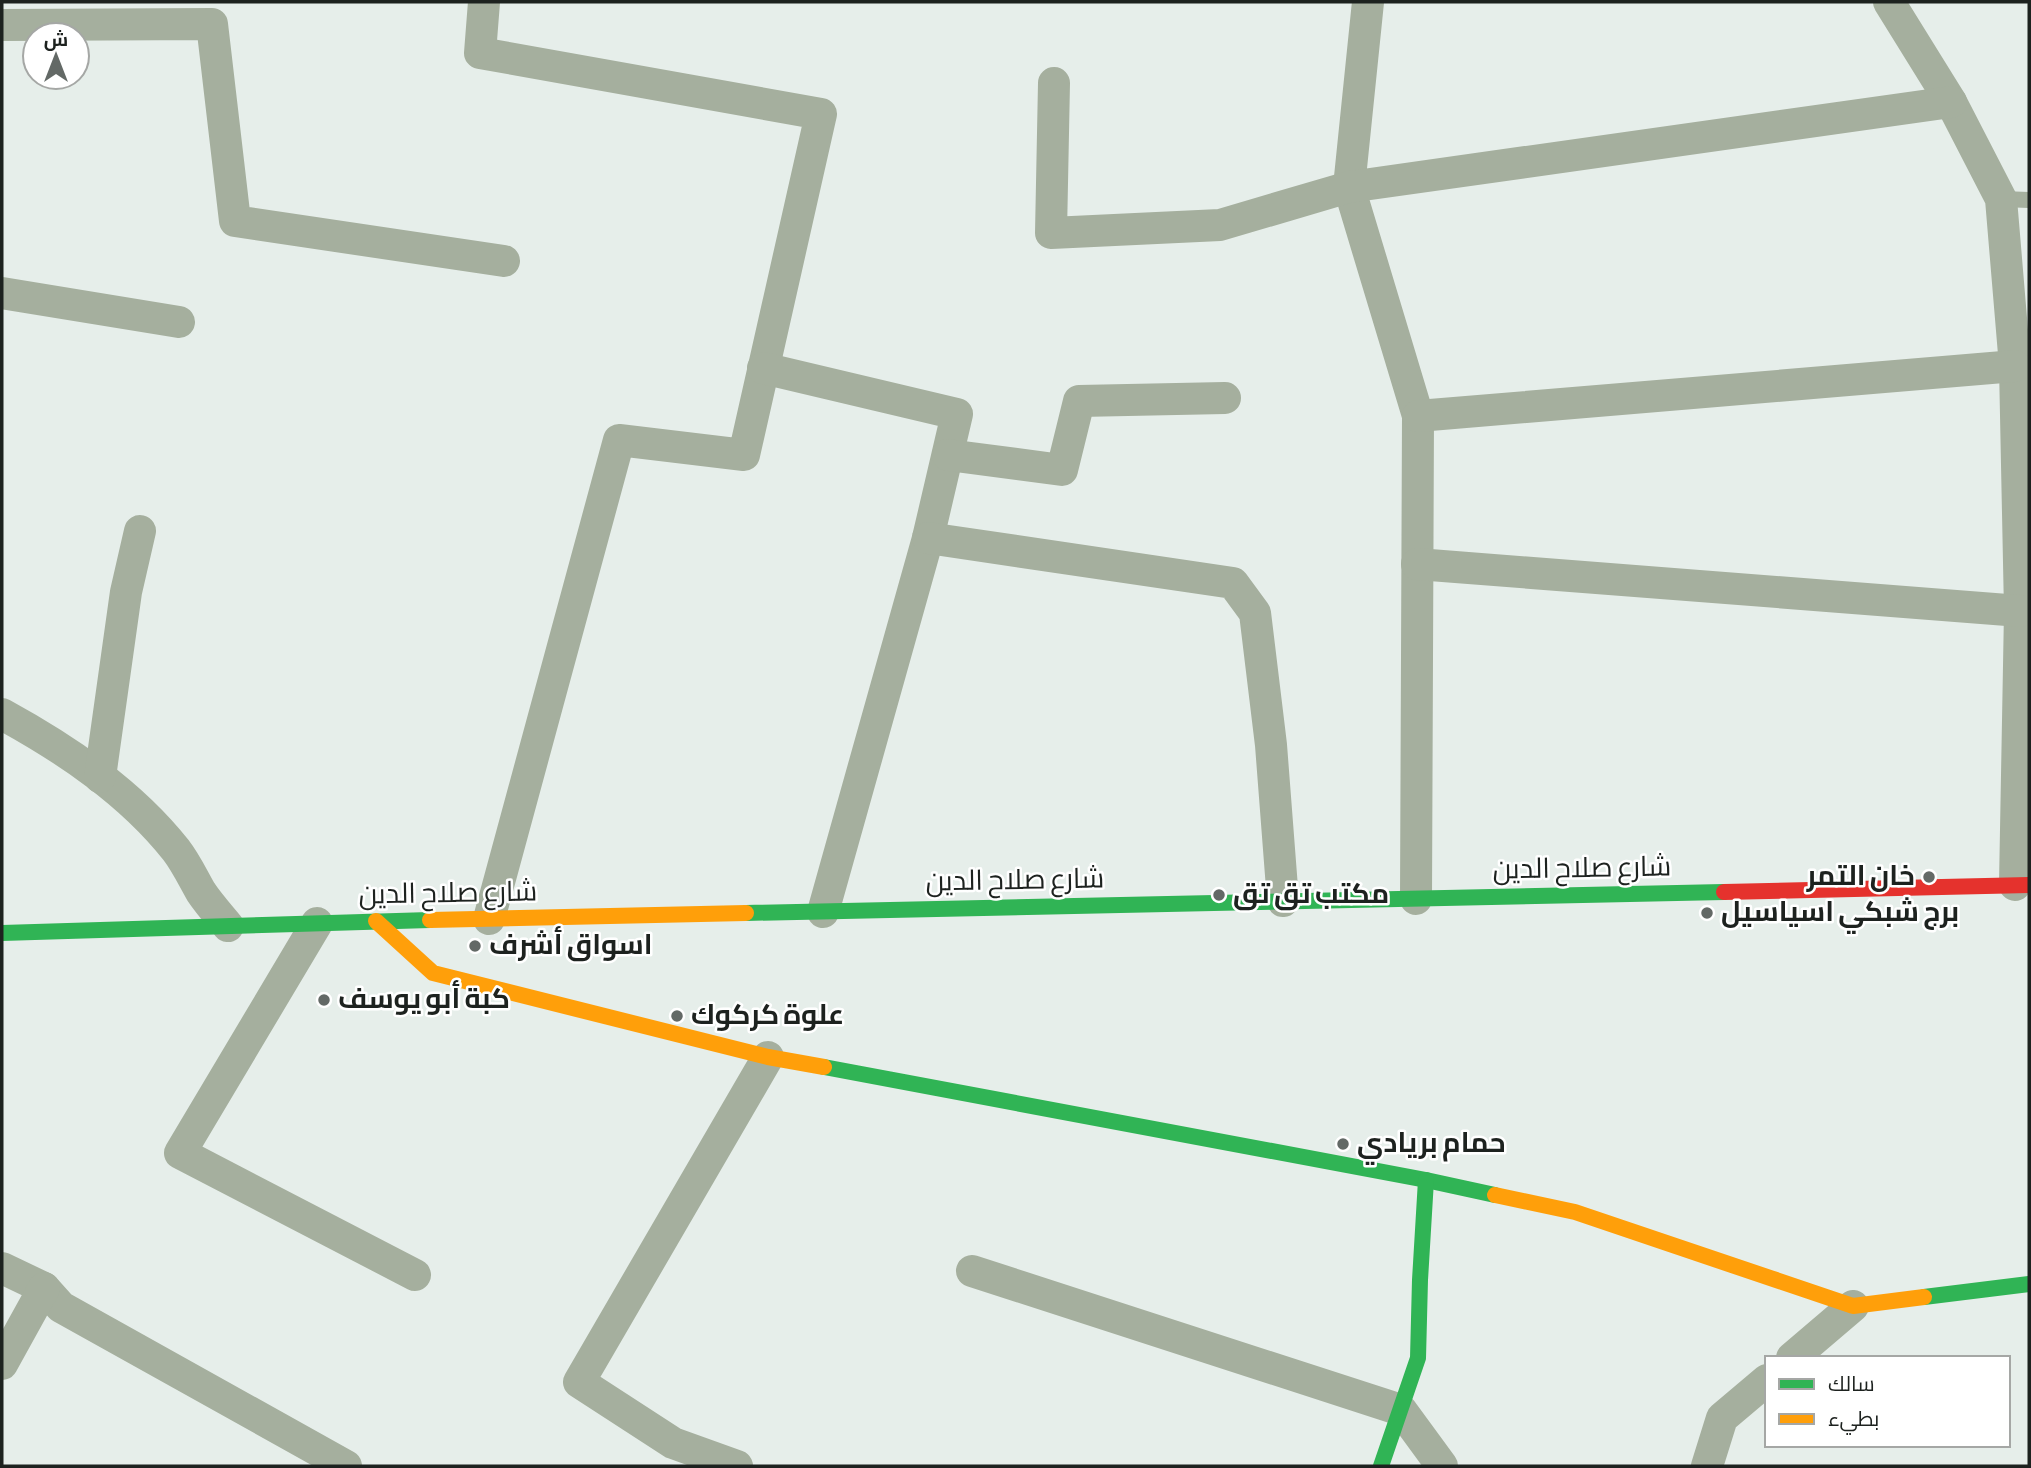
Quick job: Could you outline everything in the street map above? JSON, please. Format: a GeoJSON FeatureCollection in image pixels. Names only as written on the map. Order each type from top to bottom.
{"type":"FeatureCollection","features":[{"type":"Feature","properties":{"kind":"street"},"geometry":{"type":"LineString","coordinates":[[484,2],[480,53],[821,114],[744,455],[619,440],[489,919]]}},
{"type":"Feature","properties":{"kind":"street"},"geometry":{"type":"LineString","coordinates":[[1368,2],[1349,187],[1418,416],[1416,899]]}},
{"type":"Feature","properties":{"kind":"street"},"geometry":{"type":"LineString","coordinates":[[1889,2],[2015,199],[2022,885]]}},
{"type":"Feature","properties":{"kind":"street"},"geometry":{"type":"LineString","coordinates":[[2,25],[212,24],[235,221],[504,261]]}},
{"type":"Feature","properties":{"kind":"street"},"geometry":{"type":"LineString","coordinates":[[1054,83],[1051,233],[1220,225],[1349,187],[1951,102]]}},
{"type":"Feature","properties":{"kind":"street"},"geometry":{"type":"LineString","coordinates":[[2,293],[179,321]]}},
{"type":"Feature","properties":{"kind":"street"},"geometry":{"type":"LineString","coordinates":[[1418,416],[2015,366]]}},
{"type":"Feature","properties":{"kind":"street"},"geometry":{"type":"LineString","coordinates":[[763,368],[957,414],[928,538],[823,912]]}},
{"type":"Feature","properties":{"kind":"street"},"geometry":{"type":"LineString","coordinates":[[948,455],[1062,470],[1079,401],[1225,398]]}},
{"type":"Feature","properties":{"kind":"street"},"geometry":{"type":"LineString","coordinates":[[100,777],[126,592],[139,531]]}},
{"type":"Feature","properties":{"kind":"street"},"geometry":{"type":"LineString","coordinates":[[928,538],[1233,583],[1255,613],[1271,745],[1283,901]]}},
{"type":"Feature","properties":{"kind":"street"},"geometry":{"type":"LineString","coordinates":[[1417,564],[2020,611]]}},
{"type":"Feature","properties":{"kind":"street"},"geometry":{"type":"LineString","coordinates":[[2,714],[100,777],[137,808],[177,851],[203,894],[228,926]]}},
{"type":"Feature","properties":{"kind":"street","name":"شارع صلاح الدين"},"geometry":{"type":"LineString","coordinates":[[2,933],[376,921],[2022,885]]}},
{"type":"Feature","properties":{"kind":"street"},"geometry":{"type":"LineString","coordinates":[[376,921],[433,973],[768,1057],[1426,1181],[1575,1212],[1853,1306],[2029,1284]]}},
{"type":"Feature","properties":{"kind":"street"},"geometry":{"type":"LineString","coordinates":[[317,923],[180,1153],[415,1275]]}},
{"type":"Feature","properties":{"kind":"street"},"geometry":{"type":"LineString","coordinates":[[737,1466],[673,1443],[579,1382],[768,1057]]}},
{"type":"Feature","properties":{"kind":"street"},"geometry":{"type":"LineString","coordinates":[[1381,1466],[1419,1358],[1426,1181]]}},
{"type":"Feature","properties":{"kind":"street"},"geometry":{"type":"LineString","coordinates":[[2,1268],[44,1288],[61,1307],[346,1466]]}},
{"type":"Feature","properties":{"kind":"street"},"geometry":{"type":"LineString","coordinates":[[972,1271],[1401,1410],[1442,1466]]}},
{"type":"Feature","properties":{"kind":"street"},"geometry":{"type":"LineString","coordinates":[[2,1364],[44,1288]]}},
{"type":"Feature","properties":{"kind":"street"},"geometry":{"type":"LineString","coordinates":[[1795,1356],[1853,1306]]}},
{"type":"Feature","properties":{"kind":"street"},"geometry":{"type":"LineString","coordinates":[[1707,1466],[1722,1418],[1765,1382]]}},
{"type":"Feature","properties":{"kind":"traffic: fast"},"geometry":{"type":"LineString","coordinates":[[746,913],[1724,892]]}},
{"type":"Feature","properties":{"kind":"traffic: fast"},"geometry":{"type":"LineString","coordinates":[[2,933],[430,920]]}},
{"type":"Feature","properties":{"kind":"traffic: fast"},"geometry":{"type":"LineString","coordinates":[[824,1067],[1495,1195]]}},
{"type":"Feature","properties":{"kind":"traffic: fast"},"geometry":{"type":"LineString","coordinates":[[1381,1466],[1418,1358],[1426,1180]]}},
{"type":"Feature","properties":{"kind":"traffic: fast"},"geometry":{"type":"LineString","coordinates":[[1924,1297],[2029,1284]]}},
{"type":"Feature","properties":{"kind":"traffic: slow"},"geometry":{"type":"LineString","coordinates":[[430,920],[746,913]]}},
{"type":"Feature","properties":{"kind":"traffic: slow"},"geometry":{"type":"LineString","coordinates":[[376,921],[433,973],[768,1057],[824,1067]]}},
{"type":"Feature","properties":{"kind":"traffic: slow"},"geometry":{"type":"LineString","coordinates":[[1495,1195],[1575,1212],[1853,1306],[1924,1297]]}},
{"type":"Feature","properties":{"kind":"traffic: jam"},"geometry":{"type":"LineString","coordinates":[[1724,892],[2029,885]]}},
{"type":"Feature","properties":{"kind":"place","name":"خان التمر"},"geometry":{"type":"Point","coordinates":[1929,877]}},
{"type":"Feature","properties":{"kind":"place","name":"مکتب تق تق"},"geometry":{"type":"Point","coordinates":[1219,895]}},
{"type":"Feature","properties":{"kind":"place","name":"برج شبکي اسیاسیل"},"geometry":{"type":"Point","coordinates":[1707,913]}},
{"type":"Feature","properties":{"kind":"place","name":"اسواق أشرف"},"geometry":{"type":"Point","coordinates":[475,946]}},
{"type":"Feature","properties":{"kind":"place","name":"كبة أبو يوسف"},"geometry":{"type":"Point","coordinates":[324,1000]}},
{"type":"Feature","properties":{"kind":"place","name":"علوة كركوك"},"geometry":{"type":"Point","coordinates":[677,1016]}},
{"type":"Feature","properties":{"kind":"place","name":"حمام بريادي"},"geometry":{"type":"Point","coordinates":[1343,1144]}}]}
